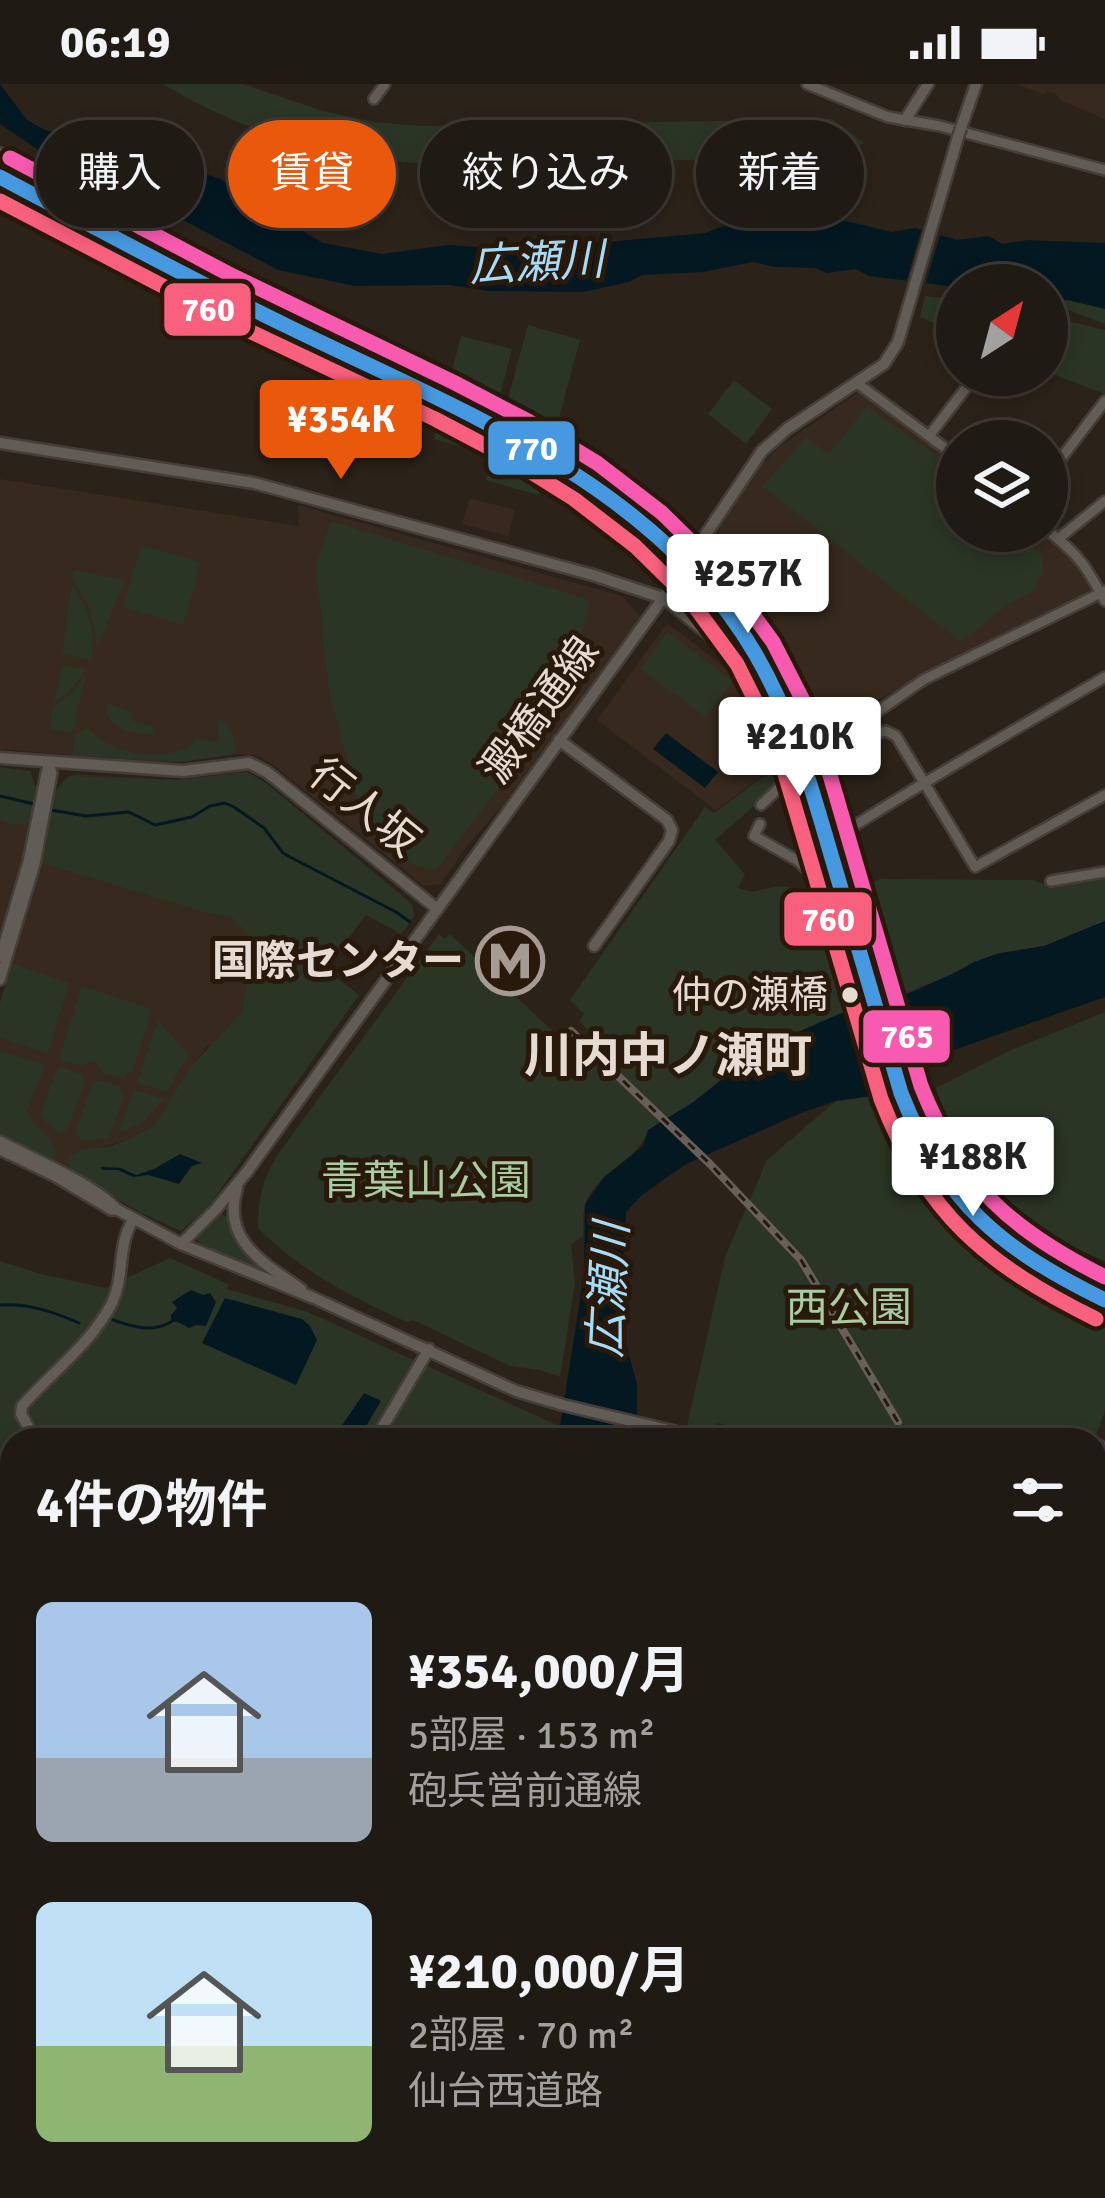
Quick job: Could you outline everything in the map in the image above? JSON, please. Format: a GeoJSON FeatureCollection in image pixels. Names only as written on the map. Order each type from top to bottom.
{"type":"FeatureCollection","features":[{"type":"Feature","properties":{"kind":"highway"},"geometry":{"type":"LineString","coordinates":[[0,156],[293,321],[0,178]]}},
{"type":"Feature","properties":{"kind":"highway"},"geometry":{"type":"LineString","coordinates":[[839,830],[878,998],[919,1140],[931,1162],[971,1214],[1018,1253],[1105,1303]]}},
{"type":"Feature","properties":{"kind":"highway"},"geometry":{"type":"LineString","coordinates":[[878,998],[907,1091],[950,1172],[984,1212],[1021,1242],[1105,1280]]}},
{"type":"Feature","properties":{"kind":"street"},"geometry":{"type":"LineString","coordinates":[[374,99],[385,84]]}},
{"type":"Feature","properties":{"kind":"street"},"geometry":{"type":"LineString","coordinates":[[807,84],[904,120],[1105,170]]}},
{"type":"Feature","properties":{"kind":"street"},"geometry":{"type":"LineString","coordinates":[[904,120],[928,84]]}},
{"type":"Feature","properties":{"kind":"street","name":"澱橋通線"},"geometry":{"type":"LineString","coordinates":[[181,1244],[246,1173],[663,598],[762,451],[888,361],[909,308],[976,84]]}},
{"type":"Feature","properties":{"kind":"street"},"geometry":{"type":"LineString","coordinates":[[857,383],[936,441]]}},
{"type":"Feature","properties":{"kind":"street"},"geometry":{"type":"LineString","coordinates":[[929,436],[960,396]]}},
{"type":"Feature","properties":{"kind":"street"},"geometry":{"type":"LineString","coordinates":[[1068,449],[1105,401]]}},
{"type":"Feature","properties":{"kind":"street"},"geometry":{"type":"LineString","coordinates":[[0,443],[254,483],[663,598],[751,668],[796,720],[819,793],[875,1042],[907,1091]]}},
{"type":"Feature","properties":{"kind":"street"},"geometry":{"type":"LineString","coordinates":[[1068,530],[1105,501]]}},
{"type":"Feature","properties":{"kind":"street"},"geometry":{"type":"LineString","coordinates":[[844,735],[923,680],[1103,595],[1068,546]]}},
{"type":"Feature","properties":{"kind":"street"},"geometry":{"type":"LineString","coordinates":[[798,861],[839,830],[1105,677]]}},
{"type":"Feature","properties":{"kind":"street"},"geometry":{"type":"LineString","coordinates":[[907,1091],[900,1016],[879,964],[839,831],[799,753],[788,724],[790,715],[807,706],[844,735],[858,738],[886,731],[896,736],[975,867],[1105,795]]}},
{"type":"Feature","properties":{"kind":"street"},"geometry":{"type":"LineString","coordinates":[[559,740],[668,820],[672,830],[670,842],[594,946]]}},
{"type":"Feature","properties":{"kind":"street"},"geometry":{"type":"LineString","coordinates":[[760,805],[784,783],[778,770],[799,753]]}},
{"type":"Feature","properties":{"kind":"street"},"geometry":{"type":"LineString","coordinates":[[0,758],[49,763]]}},
{"type":"Feature","properties":{"kind":"street"},"geometry":{"type":"LineString","coordinates":[[0,957],[28,862],[49,763]]}},
{"type":"Feature","properties":{"kind":"street"},"geometry":{"type":"LineString","coordinates":[[0,980],[35,864],[52,773],[49,763]]}},
{"type":"Feature","properties":{"kind":"street","name":"行人坂"},"geometry":{"type":"LineString","coordinates":[[49,763],[183,771],[249,763],[267,772],[436,908]]}},
{"type":"Feature","properties":{"kind":"street"},"geometry":{"type":"LineString","coordinates":[[760,824],[754,836],[798,861],[820,882]]}},
{"type":"Feature","properties":{"kind":"street"},"geometry":{"type":"LineString","coordinates":[[1051,881],[1105,872]]}},
{"type":"Feature","properties":{"kind":"street"},"geometry":{"type":"LineString","coordinates":[[0,1145],[181,1244],[314,1298],[516,1390],[660,1428]]}},
{"type":"Feature","properties":{"kind":"street"},"geometry":{"type":"LineString","coordinates":[[246,1173],[234,1202],[238,1233],[256,1256],[314,1298]]}},
{"type":"Feature","properties":{"kind":"street"},"geometry":{"type":"LineString","coordinates":[[29,1428],[22,1406],[100,1324],[117,1289],[123,1238],[134,1220]]}},
{"type":"Feature","properties":{"kind":"street"},"geometry":{"type":"LineString","coordinates":[[382,1428],[429,1349]]}},
{"type":"Feature","properties":{"kind":"shaded area"},"geometry":{"type":"Polygon","coordinates":[[[1017,84],[1105,84],[1105,119],[1056,94],[1017,84]]]}},
{"type":"Feature","properties":{"kind":"shaded area"},"geometry":{"type":"Polygon","coordinates":[[[860,391],[936,447],[936,552],[1064,552],[1092,591],[839,722],[679,590],[759,467],[779,447],[860,391]]]}},
{"type":"Feature","properties":{"kind":"shaded area"},"geometry":{"type":"Polygon","coordinates":[[[0,479],[299,526],[298,505],[622,596],[641,617],[441,884],[424,886],[255,755],[180,762],[0,749],[0,479]]]}},
{"type":"Feature","properties":{"kind":"shaded area"},"geometry":{"type":"Polygon","coordinates":[[[470,498],[515,510],[508,536],[462,524],[470,498]]]}},
{"type":"Feature","properties":{"kind":"shaded area"},"geometry":{"type":"Polygon","coordinates":[[[667,623],[759,697],[773,715],[790,755],[716,810],[597,720],[667,623]]]}},
{"type":"Feature","properties":{"kind":"shaded area"},"geometry":{"type":"Polygon","coordinates":[[[0,767],[30,771],[36,788],[21,866],[0,934],[0,767]]]}},
{"type":"Feature","properties":{"kind":"shaded area"},"geometry":{"type":"Polygon","coordinates":[[[241,772],[267,784],[412,904],[414,917],[401,934],[366,915],[327,971],[359,995],[207,1046],[154,1125],[127,1140],[94,1149],[83,1177],[13,1141],[44,1066],[0,1051],[0,1003],[42,863],[56,790],[74,774],[177,780],[241,772]]]}},
{"type":"Feature","properties":{"kind":"green space"},"geometry":{"type":"Polygon","coordinates":[[[163,84],[243,84],[365,120],[234,120],[163,84]]]}},
{"type":"Feature","properties":{"kind":"green space"},"geometry":{"type":"Polygon","coordinates":[[[696,121],[696,160],[672,160],[672,122],[696,121]]]}},
{"type":"Feature","properties":{"kind":"green space"},"geometry":{"type":"Polygon","coordinates":[[[396,124],[420,126],[420,163],[396,161],[396,124]]]}},
{"type":"Feature","properties":{"kind":"green space"},"geometry":{"type":"Polygon","coordinates":[[[925,296],[936,297],[936,324],[920,317],[925,296]]]}},
{"type":"Feature","properties":{"kind":"green space"},"geometry":{"type":"Polygon","coordinates":[[[1068,300],[1105,309],[1105,324],[1068,310],[1068,300]]]}},
{"type":"Feature","properties":{"kind":"green space"},"geometry":{"type":"Polygon","coordinates":[[[1068,321],[1105,330],[1105,394],[1068,380],[1068,321]]]}},
{"type":"Feature","properties":{"kind":"green space"},"geometry":{"type":"Polygon","coordinates":[[[528,325],[580,340],[538,495],[486,480],[528,325]]]}},
{"type":"Feature","properties":{"kind":"green space"},"geometry":{"type":"Polygon","coordinates":[[[461,336],[512,349],[485,453],[434,439],[461,336]]]}},
{"type":"Feature","properties":{"kind":"green space"},"geometry":{"type":"Polygon","coordinates":[[[734,380],[772,409],[746,444],[708,414],[734,380]]]}},
{"type":"Feature","properties":{"kind":"green space"},"geometry":{"type":"Polygon","coordinates":[[[867,406],[936,455],[936,552],[1039,552],[1042,575],[1034,590],[961,642],[762,486],[806,437],[829,454],[867,406]]]}},
{"type":"Feature","properties":{"kind":"green space"},"geometry":{"type":"Polygon","coordinates":[[[331,521],[590,600],[565,702],[435,871],[380,847],[364,824],[329,692],[316,565],[331,521]]]}},
{"type":"Feature","properties":{"kind":"green space"},"geometry":{"type":"Polygon","coordinates":[[[141,545],[201,562],[183,625],[123,607],[141,545]]]}},
{"type":"Feature","properties":{"kind":"green space"},"geometry":{"type":"Polygon","coordinates":[[[74,570],[125,580],[98,646],[88,605],[72,579],[74,570]]]}},
{"type":"Feature","properties":{"kind":"green space"},"geometry":{"type":"Polygon","coordinates":[[[72,585],[90,621],[91,660],[62,654],[72,585]]]}},
{"type":"Feature","properties":{"kind":"green space"},"geometry":{"type":"Polygon","coordinates":[[[667,632],[733,681],[706,717],[640,669],[667,632]]]}},
{"type":"Feature","properties":{"kind":"green space"},"geometry":{"type":"Polygon","coordinates":[[[62,665],[87,669],[54,704],[62,665]]]}},
{"type":"Feature","properties":{"kind":"green space"},"geometry":{"type":"Polygon","coordinates":[[[86,675],[72,733],[50,729],[53,708],[86,675]]]}},
{"type":"Feature","properties":{"kind":"green space"},"geometry":{"type":"Polygon","coordinates":[[[106,703],[133,712],[131,720],[154,727],[153,735],[115,725],[106,703]]]}},
{"type":"Feature","properties":{"kind":"green space"},"geometry":{"type":"Polygon","coordinates":[[[218,718],[232,731],[236,754],[180,762],[73,756],[74,735],[88,728],[124,750],[168,753],[194,740],[218,741],[218,718]]]}},
{"type":"Feature","properties":{"kind":"green space"},"geometry":{"type":"Polygon","coordinates":[[[0,767],[30,771],[36,788],[30,822],[15,825],[0,820],[0,767]]]}},
{"type":"Feature","properties":{"kind":"green space"},"geometry":{"type":"Polygon","coordinates":[[[772,770],[778,785],[715,840],[745,874],[738,888],[752,892],[779,886],[832,897],[880,879],[1033,880],[1049,886],[1105,877],[1105,921],[1044,946],[975,962],[904,994],[895,966],[851,983],[857,1008],[839,1014],[648,1130],[635,1151],[590,1194],[583,1236],[571,1245],[575,1283],[560,1377],[510,1366],[367,1303],[309,1270],[258,1228],[262,1189],[278,1154],[439,934],[445,939],[450,934],[601,1071],[614,1057],[579,1021],[584,1014],[570,1000],[705,807],[714,813],[772,770]]]}},
{"type":"Feature","properties":{"kind":"green space"},"geometry":{"type":"Polygon","coordinates":[[[247,772],[412,904],[414,917],[401,934],[366,915],[328,965],[327,971],[359,995],[211,1203],[181,1231],[70,1170],[69,1157],[82,1149],[127,1140],[154,1125],[194,1063],[242,1012],[255,942],[233,918],[42,863],[56,790],[69,776],[177,780],[247,772]]]}},
{"type":"Feature","properties":{"kind":"green space"},"geometry":{"type":"Polygon","coordinates":[[[12,964],[69,983],[48,1053],[0,1038],[0,1003],[12,964]]]}},
{"type":"Feature","properties":{"kind":"green space"},"geometry":{"type":"Polygon","coordinates":[[[82,986],[152,1009],[132,1073],[127,1072],[124,1079],[103,1073],[97,1063],[82,1066],[61,1060],[82,986]]]}},
{"type":"Feature","properties":{"kind":"green space","name":"西公園"},"geometry":{"type":"Polygon","coordinates":[[[1105,1012],[1105,1261],[1045,1231],[992,1188],[963,1150],[936,1088],[1009,1051],[1105,1012]]]}},
{"type":"Feature","properties":{"kind":"green space"},"geometry":{"type":"Polygon","coordinates":[[[158,1020],[188,1055],[167,1092],[137,1083],[158,1020]]]}},
{"type":"Feature","properties":{"kind":"green space"},"geometry":{"type":"Polygon","coordinates":[[[0,1051],[45,1065],[27,1110],[55,1147],[52,1159],[0,1134],[0,1051]]]}},
{"type":"Feature","properties":{"kind":"green space"},"geometry":{"type":"Polygon","coordinates":[[[60,1067],[80,1074],[85,1081],[68,1129],[59,1134],[40,1116],[60,1067]]]}},
{"type":"Feature","properties":{"kind":"green space"},"geometry":{"type":"Polygon","coordinates":[[[100,1080],[122,1087],[125,1093],[109,1138],[81,1141],[76,1132],[92,1084],[100,1080]]]}},
{"type":"Feature","properties":{"kind":"green space"},"geometry":{"type":"Polygon","coordinates":[[[134,1090],[164,1099],[144,1122],[119,1133],[134,1090]]]}},
{"type":"Feature","properties":{"kind":"green space","name":"西公園"},"geometry":{"type":"Polygon","coordinates":[[[879,1095],[917,1175],[970,1244],[1019,1279],[1105,1319],[1105,1411],[1099,1428],[687,1426],[725,1257],[767,1160],[836,1101],[879,1095]]]}},
{"type":"Feature","properties":{"kind":"green space"},"geometry":{"type":"Polygon","coordinates":[[[218,1213],[228,1217],[237,1242],[267,1274],[198,1242],[196,1235],[218,1213]]]}},
{"type":"Feature","properties":{"kind":"green space","name":"青葉山公園"},"geometry":{"type":"Polygon","coordinates":[[[170,1258],[228,1284],[227,1289],[308,1312],[556,1428],[0,1428],[0,1261],[105,1288],[170,1258]]]}},
{"type":"Feature","properties":{"kind":"water","name":"広瀬川"},"geometry":{"type":"Polygon","coordinates":[[[0,84],[36,125],[36,148],[0,124],[0,84]]]}},
{"type":"Feature","properties":{"kind":"water","name":"広瀬川"},"geometry":{"type":"Polygon","coordinates":[[[204,174],[228,184],[228,228],[297,228],[323,243],[382,254],[448,245],[563,246],[719,228],[864,225],[891,232],[915,228],[957,240],[988,236],[1003,244],[1028,240],[1105,243],[1105,309],[1068,300],[1068,264],[936,264],[936,284],[869,276],[856,269],[827,273],[753,262],[703,272],[642,275],[583,292],[355,286],[278,270],[198,228],[204,228],[204,174]]]}},
{"type":"Feature","properties":{"kind":"water"},"geometry":{"type":"Polygon","coordinates":[[[666,733],[718,772],[705,788],[653,749],[666,733]]]}},
{"type":"Feature","properties":{"kind":"water","name":"広瀬川"},"geometry":{"type":"Polygon","coordinates":[[[1105,921],[1105,997],[948,1052],[879,1095],[836,1101],[801,1113],[686,1164],[642,1195],[626,1212],[621,1326],[637,1384],[637,1428],[560,1428],[584,1274],[585,1204],[604,1177],[643,1146],[648,1130],[692,1103],[760,1049],[839,1014],[912,992],[974,962],[1044,946],[1105,921]]]}},
{"type":"Feature","properties":{"kind":"water"},"geometry":{"type":"Polygon","coordinates":[[[180,1154],[202,1163],[192,1166],[179,1184],[148,1175],[133,1177],[101,1167],[121,1168],[136,1175],[180,1154]]]}},
{"type":"Feature","properties":{"kind":"water"},"geometry":{"type":"Polygon","coordinates":[[[191,1290],[210,1293],[216,1302],[206,1326],[189,1328],[171,1322],[177,1308],[172,1302],[191,1290]]]}},
{"type":"Feature","properties":{"kind":"water"},"geometry":{"type":"Polygon","coordinates":[[[225,1298],[302,1319],[310,1326],[317,1340],[296,1385],[202,1343],[225,1298]]]}},
{"type":"Feature","properties":{"kind":"water"},"geometry":{"type":"Polygon","coordinates":[[[364,1393],[381,1401],[365,1428],[340,1428],[364,1393]]]}},
{"type":"Feature","properties":{"kind":"pier"},"geometry":{"type":"Polygon","coordinates":[[[923,224],[942,229],[924,289],[905,286],[923,224]]]}},
{"type":"Feature","properties":{"kind":"waterway"},"geometry":{"type":"LineString","coordinates":[[0,796],[34,804]]}},
{"type":"Feature","properties":{"kind":"waterway"},"geometry":{"type":"LineString","coordinates":[[51,810],[86,816],[129,812],[155,825],[225,803],[264,828],[283,853],[410,922]]}},
{"type":"Feature","properties":{"kind":"waterway"},"geometry":{"type":"LineString","coordinates":[[0,1305],[41,1309],[79,1323]]}},
{"type":"Feature","properties":{"kind":"waterway"},"geometry":{"type":"LineString","coordinates":[[113,1320],[149,1328],[171,1322]]}},
{"type":"Feature","properties":{"kind":"tunnel"},"geometry":{"type":"LineString","coordinates":[[296,315],[526,429],[653,517],[713,574],[752,622],[785,681],[815,756]]}},
{"type":"Feature","properties":{"kind":"tunnel"},"geometry":{"type":"LineString","coordinates":[[291,327],[504,431],[633,517],[690,569],[740,629],[781,698]]}},
{"type":"Feature","properties":{"kind":"railway"},"geometry":{"type":"LineString","coordinates":[[571,1031],[710,1164],[801,1260],[898,1422]]}},
{"type":"Feature","properties":{"kind":"transit line","name":"765"},"geometry":{"type":"LineString","coordinates":[[10,158],[227,273],[528,421],[597,463],[662,513],[721,571],[773,642],[815,724],[921,1086],[936,1121],[992,1201],[1042,1241],[1105,1277]]}},
{"type":"Feature","properties":{"kind":"transit line","name":"770"},"geometry":{"type":"LineString","coordinates":[[0,177],[216,291],[485,422],[609,498],[665,544],[715,595],[756,655],[781,705],[809,780],[901,1093],[936,1165],[980,1219],[1006,1241],[1105,1300]]}},
{"type":"Feature","properties":{"kind":"transit line","name":"760"},"geometry":{"type":"LineString","coordinates":[[0,201],[245,329],[507,457],[574,499],[635,546],[690,600],[737,664],[775,740],[881,1099],[898,1139],[918,1174],[964,1232],[1023,1278],[1096,1319]]}},
{"type":"Feature","properties":{"kind":"place","name":"国際センター"},"geometry":{"type":"Point","coordinates":[510,961]}},
{"type":"Feature","properties":{"kind":"place","name":"仲の瀬橋"},"geometry":{"type":"Point","coordinates":[850,995]}},
{"type":"Feature","properties":{"kind":"district","name":"川内中ノ瀬町"},"geometry":{"type":"Point","coordinates":[668,1056]}}]}
